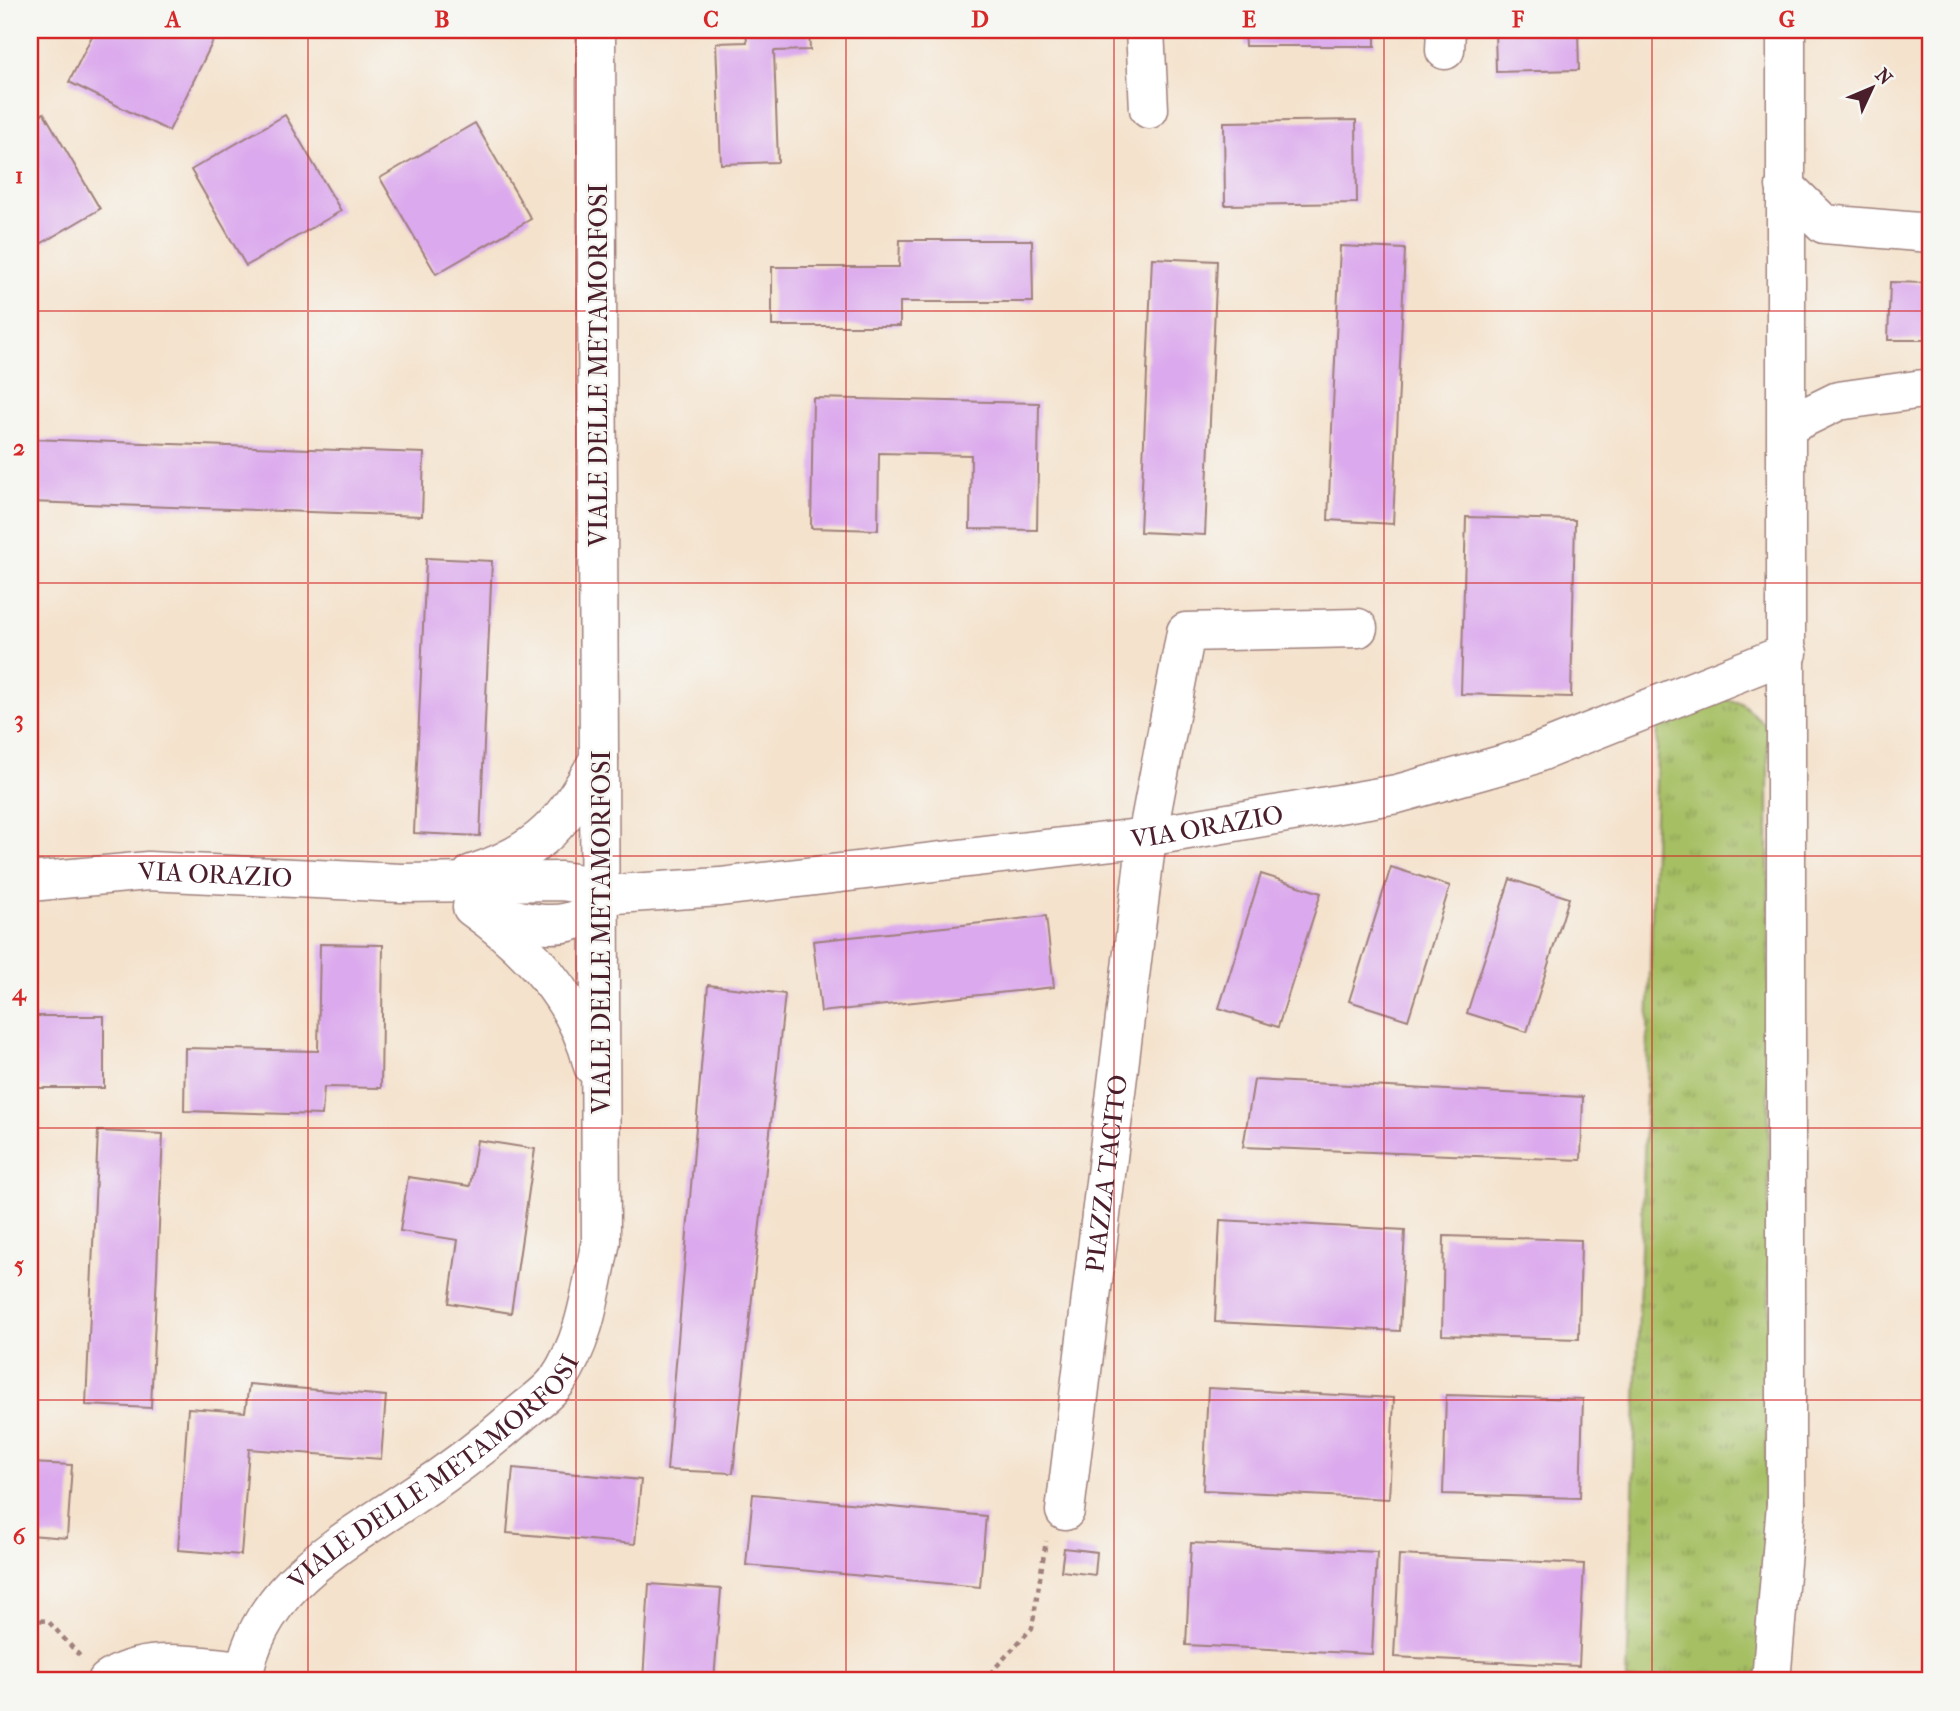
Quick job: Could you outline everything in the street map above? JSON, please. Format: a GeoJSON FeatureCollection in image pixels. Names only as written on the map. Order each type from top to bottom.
{"type":"FeatureCollection","features":[{"type":"Feature","properties":{"kind":"main road","name":"VIALE DELLE METAMORFOSI"},"geometry":{"type":"LineString","coordinates":[[244,1676],[257,1637],[300,1575],[330,1549],[414,1496],[487,1441],[556,1383],[581,1338],[601,1241],[596,30]]}},
{"type":"Feature","properties":{"kind":"main road"},"geometry":{"type":"LineString","coordinates":[[1145,30],[1149,109]]}},
{"type":"Feature","properties":{"kind":"main road"},"geometry":{"type":"LineString","coordinates":[[1786,30],[1786,1504],[1796,1681]]}},
{"type":"Feature","properties":{"kind":"main road"},"geometry":{"type":"LineString","coordinates":[[1786,186],[1824,224],[1930,233]]}},
{"type":"Feature","properties":{"kind":"main road"},"geometry":{"type":"LineString","coordinates":[[1787,426],[1838,401],[1930,387]]}},
{"type":"Feature","properties":{"kind":"main road","name":"PIAZZA TACITO"},"geometry":{"type":"LineString","coordinates":[[1065,1511],[1147,837],[1186,632],[1358,628]]}},
{"type":"Feature","properties":{"kind":"main road","name":"VIA ORAZIO"},"geometry":{"type":"LineString","coordinates":[[30,882],[148,871],[401,883],[463,894],[561,881],[582,884],[601,895],[720,887],[1147,837],[1397,794],[1460,778],[1522,760],[1788,653]]}},
{"type":"Feature","properties":{"kind":"main road","name":"VIA ORAZIO"},"geometry":{"type":"LineString","coordinates":[[463,894],[541,841],[576,801],[600,758]]}},
{"type":"Feature","properties":{"kind":"main road"},"geometry":{"type":"LineString","coordinates":[[463,894],[541,966],[571,1010],[590,1052],[602,1103]]}},
{"type":"Feature","properties":{"kind":"main road"},"geometry":{"type":"LineString","coordinates":[[1771,1681],[1786,1504]]}},
{"type":"Feature","properties":{"kind":"main road"},"geometry":{"type":"LineString","coordinates":[[96,1671],[152,1665],[244,1676]]}},
{"type":"Feature","properties":{"kind":"path"},"geometry":{"type":"LineString","coordinates":[[983,1681],[1032,1628],[1046,1540],[1065,1511]]}},
{"type":"Feature","properties":{"kind":"path"},"geometry":{"type":"LineString","coordinates":[[30,1620],[48,1621],[96,1671]]}},
{"type":"Feature","properties":{"kind":"green space"},"geometry":{"type":"Polygon","coordinates":[[[1719,698],[1741,703],[1768,727],[1769,1312],[1762,1681],[1627,1681],[1658,723],[1719,698]]]}},
{"type":"Feature","properties":{"kind":"building"},"geometry":{"type":"Polygon","coordinates":[[[95,30],[210,30],[217,33],[169,131],[69,82],[95,30]]]}},
{"type":"Feature","properties":{"kind":"building"},"geometry":{"type":"Polygon","coordinates":[[[746,30],[809,30],[810,50],[774,51],[778,162],[721,164],[716,43],[747,42],[746,30]]]}},
{"type":"Feature","properties":{"kind":"building"},"geometry":{"type":"Polygon","coordinates":[[[980,30],[1012,30],[1012,32],[980,33],[980,30]]]}},
{"type":"Feature","properties":{"kind":"building"},"geometry":{"type":"Polygon","coordinates":[[[1244,30],[1375,30],[1375,46],[1245,46],[1244,30]]]}},
{"type":"Feature","properties":{"kind":"building"},"geometry":{"type":"Polygon","coordinates":[[[1495,30],[1578,30],[1579,70],[1496,72],[1495,30]]]}},
{"type":"Feature","properties":{"kind":"building"},"geometry":{"type":"Polygon","coordinates":[[[44,113],[100,209],[30,250],[30,122],[44,113]]]}},
{"type":"Feature","properties":{"kind":"building"},"geometry":{"type":"Polygon","coordinates":[[[285,115],[341,211],[246,266],[191,170],[285,115]]]}},
{"type":"Feature","properties":{"kind":"building"},"geometry":{"type":"Polygon","coordinates":[[[1356,120],[1357,203],[1225,205],[1224,122],[1356,120]]]}},
{"type":"Feature","properties":{"kind":"building"},"geometry":{"type":"Polygon","coordinates":[[[475,123],[531,219],[436,274],[380,178],[475,123]]]}},
{"type":"Feature","properties":{"kind":"building"},"geometry":{"type":"Polygon","coordinates":[[[900,240],[1032,240],[1033,302],[900,302],[900,326],[772,326],[772,267],[899,267],[900,240]]]}},
{"type":"Feature","properties":{"kind":"building"},"geometry":{"type":"Polygon","coordinates":[[[1340,246],[1405,249],[1393,524],[1328,520],[1340,246]]]}},
{"type":"Feature","properties":{"kind":"building"},"geometry":{"type":"Polygon","coordinates":[[[1152,258],[1217,261],[1205,535],[1140,532],[1152,258]]]}},
{"type":"Feature","properties":{"kind":"building"},"geometry":{"type":"Polygon","coordinates":[[[1890,282],[1930,283],[1930,340],[1888,340],[1890,282]]]}},
{"type":"Feature","properties":{"kind":"building"},"geometry":{"type":"Polygon","coordinates":[[[813,398],[1039,403],[1037,530],[970,529],[971,455],[879,453],[878,530],[811,528],[813,398]]]}},
{"type":"Feature","properties":{"kind":"building"},"geometry":{"type":"Polygon","coordinates":[[[30,439],[424,453],[422,516],[30,502],[30,439]]]}},
{"type":"Feature","properties":{"kind":"building"},"geometry":{"type":"Polygon","coordinates":[[[1466,517],[1575,520],[1571,697],[1461,694],[1466,517]]]}},
{"type":"Feature","properties":{"kind":"building"},"geometry":{"type":"Polygon","coordinates":[[[426,558],[492,561],[480,836],[414,833],[426,558]]]}},
{"type":"Feature","properties":{"kind":"building"},"geometry":{"type":"Polygon","coordinates":[[[1391,867],[1450,886],[1408,1020],[1349,1001],[1391,867]]]}},
{"type":"Feature","properties":{"kind":"building"},"geometry":{"type":"Polygon","coordinates":[[[1261,874],[1321,893],[1278,1027],[1219,1008],[1261,874]]]}},
{"type":"Feature","properties":{"kind":"building"},"geometry":{"type":"Polygon","coordinates":[[[1510,879],[1569,898],[1527,1032],[1467,1013],[1510,879]]]}},
{"type":"Feature","properties":{"kind":"building"},"geometry":{"type":"Polygon","coordinates":[[[1046,916],[1054,987],[821,1012],[813,941],[1046,916]]]}},
{"type":"Feature","properties":{"kind":"building"},"geometry":{"type":"Polygon","coordinates":[[[320,944],[383,945],[381,1088],[324,1087],[322,1115],[184,1111],[185,1048],[318,1051],[320,944]]]}},
{"type":"Feature","properties":{"kind":"building"},"geometry":{"type":"Polygon","coordinates":[[[708,985],[785,994],[733,1473],[667,1470],[708,985]]]}},
{"type":"Feature","properties":{"kind":"building"},"geometry":{"type":"Polygon","coordinates":[[[30,1016],[104,1016],[104,1088],[30,1088],[30,1016]]]}},
{"type":"Feature","properties":{"kind":"building"},"geometry":{"type":"Polygon","coordinates":[[[1254,1080],[1583,1097],[1581,1160],[1243,1147],[1254,1080]]]}},
{"type":"Feature","properties":{"kind":"building"},"geometry":{"type":"Polygon","coordinates":[[[98,1131],[163,1134],[151,1408],[86,1405],[98,1131]]]}},
{"type":"Feature","properties":{"kind":"building"},"geometry":{"type":"Polygon","coordinates":[[[477,1140],[535,1149],[511,1313],[449,1303],[458,1240],[400,1231],[408,1177],[470,1186],[477,1140]]]}},
{"type":"Feature","properties":{"kind":"building"},"geometry":{"type":"Polygon","coordinates":[[[1220,1220],[1405,1230],[1400,1331],[1215,1322],[1220,1220]]]}},
{"type":"Feature","properties":{"kind":"building"},"geometry":{"type":"Polygon","coordinates":[[[1444,1236],[1581,1240],[1579,1339],[1442,1335],[1444,1236]]]}},
{"type":"Feature","properties":{"kind":"building"},"geometry":{"type":"Polygon","coordinates":[[[249,1384],[386,1396],[381,1459],[249,1449],[241,1555],[178,1550],[188,1408],[245,1412],[249,1384]]]}},
{"type":"Feature","properties":{"kind":"building"},"geometry":{"type":"Polygon","coordinates":[[[1208,1388],[1394,1398],[1389,1499],[1203,1490],[1208,1388]]]}},
{"type":"Feature","properties":{"kind":"building"},"geometry":{"type":"Polygon","coordinates":[[[1446,1395],[1583,1399],[1580,1498],[1443,1494],[1446,1395]]]}},
{"type":"Feature","properties":{"kind":"building"},"geometry":{"type":"Polygon","coordinates":[[[30,1463],[72,1465],[67,1538],[30,1535],[30,1463]]]}},
{"type":"Feature","properties":{"kind":"building"},"geometry":{"type":"Polygon","coordinates":[[[513,1468],[641,1480],[635,1544],[507,1533],[513,1468]]]}},
{"type":"Feature","properties":{"kind":"building"},"geometry":{"type":"Polygon","coordinates":[[[753,1494],[986,1516],[980,1587],[746,1565],[753,1494]]]}},
{"type":"Feature","properties":{"kind":"building"},"geometry":{"type":"Polygon","coordinates":[[[1191,1543],[1377,1552],[1372,1654],[1186,1645],[1191,1543]]]}},
{"type":"Feature","properties":{"kind":"building"},"geometry":{"type":"Polygon","coordinates":[[[1064,1548],[1097,1552],[1095,1575],[1061,1571],[1064,1548]]]}},
{"type":"Feature","properties":{"kind":"building"},"geometry":{"type":"Polygon","coordinates":[[[1399,1555],[1584,1564],[1579,1666],[1394,1657],[1399,1555]]]}},
{"type":"Feature","properties":{"kind":"building"},"geometry":{"type":"Polygon","coordinates":[[[649,1584],[721,1589],[714,1681],[643,1681],[649,1584]]]}}]}
